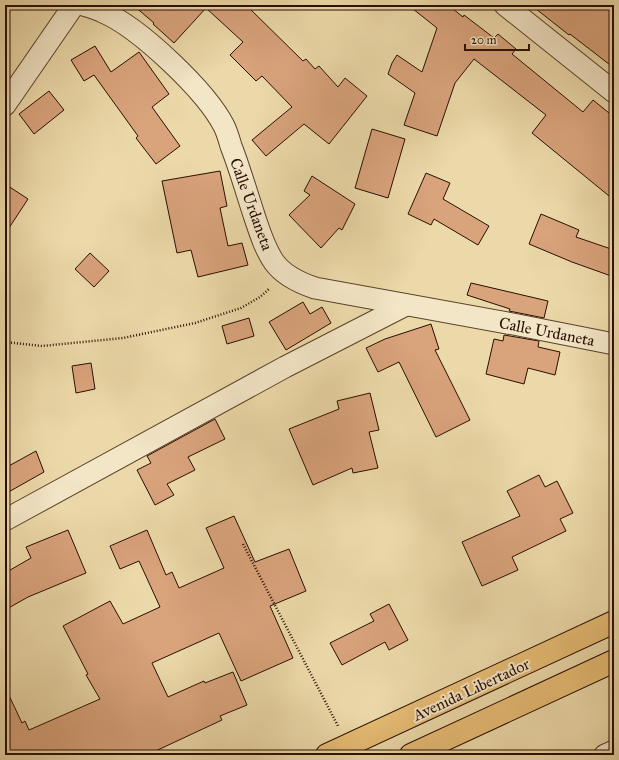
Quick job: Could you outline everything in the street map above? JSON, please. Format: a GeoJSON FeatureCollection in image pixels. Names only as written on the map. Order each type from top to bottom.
{"type":"FeatureCollection","features":[{"type":"Feature","properties":{"kind":"main road","name":"Avenida Libertador"},"geometry":{"type":"LineString","coordinates":[[327,755],[614,622]]}},
{"type":"Feature","properties":{"kind":"main road"},"geometry":{"type":"LineString","coordinates":[[411,755],[614,661]]}},
{"type":"Feature","properties":{"kind":"street"},"geometry":{"type":"LineString","coordinates":[[5,105],[74,5]]}},
{"type":"Feature","properties":{"kind":"street","name":"Calle Urdaneta"},"geometry":{"type":"LineString","coordinates":[[83,5],[104,12],[124,24],[151,45],[179,70],[208,102],[224,126],[262,239],[274,262],[286,274],[315,288],[614,344]]}},
{"type":"Feature","properties":{"kind":"street"},"geometry":{"type":"LineString","coordinates":[[505,5],[614,92]]}},
{"type":"Feature","properties":{"kind":"street"},"geometry":{"type":"LineString","coordinates":[[5,520],[271,375],[406,305]]}},
{"type":"Feature","properties":{"kind":"street"},"geometry":{"type":"LineString","coordinates":[[605,755],[614,751]]}},
{"type":"Feature","properties":{"kind":"path"},"geometry":{"type":"LineString","coordinates":[[5,342],[42,346],[123,338],[195,323],[241,308],[260,297],[286,274]]}},
{"type":"Feature","properties":{"kind":"path"},"geometry":{"type":"LineString","coordinates":[[243,544],[348,745]]}},
{"type":"Feature","properties":{"kind":"building"},"geometry":{"type":"Polygon","coordinates":[[[133,5],[246,5],[303,61],[306,59],[315,69],[319,66],[338,87],[345,78],[367,96],[329,144],[304,124],[266,156],[252,140],[292,107],[262,76],[256,81],[230,55],[243,42],[206,8],[174,43],[133,5]]]}},
{"type":"Feature","properties":{"kind":"building"},"geometry":{"type":"Polygon","coordinates":[[[408,5],[448,5],[463,17],[464,15],[494,38],[498,34],[516,49],[512,54],[583,112],[593,100],[614,117],[614,200],[532,133],[546,115],[474,59],[455,83],[437,136],[404,125],[415,93],[388,74],[397,55],[422,72],[437,28],[408,5]]]}},
{"type":"Feature","properties":{"kind":"building"},"geometry":{"type":"Polygon","coordinates":[[[531,5],[614,5],[614,68],[570,34],[569,35],[531,5]]]}},
{"type":"Feature","properties":{"kind":"building"},"geometry":{"type":"Polygon","coordinates":[[[95,46],[111,72],[139,52],[169,94],[152,107],[180,146],[156,164],[136,138],[138,136],[94,75],[84,81],[71,60],[95,46]]]}},
{"type":"Feature","properties":{"kind":"building"},"geometry":{"type":"Polygon","coordinates":[[[49,91],[64,110],[34,134],[19,114],[49,91]]]}},
{"type":"Feature","properties":{"kind":"building"},"geometry":{"type":"Polygon","coordinates":[[[372,129],[405,139],[388,198],[355,188],[372,129]]]}},
{"type":"Feature","properties":{"kind":"building"},"geometry":{"type":"Polygon","coordinates":[[[220,171],[227,206],[220,208],[228,246],[242,243],[248,265],[198,277],[191,250],[177,253],[162,181],[220,171]]]}},
{"type":"Feature","properties":{"kind":"building"},"geometry":{"type":"Polygon","coordinates":[[[426,173],[450,183],[443,199],[489,226],[478,245],[434,219],[431,225],[408,214],[426,173]]]}},
{"type":"Feature","properties":{"kind":"building"},"geometry":{"type":"Polygon","coordinates":[[[312,176],[355,204],[342,230],[339,228],[321,248],[289,215],[310,195],[304,191],[312,176]]]}},
{"type":"Feature","properties":{"kind":"building"},"geometry":{"type":"Polygon","coordinates":[[[5,184],[28,199],[5,234],[5,184]]]}},
{"type":"Feature","properties":{"kind":"building"},"geometry":{"type":"Polygon","coordinates":[[[541,214],[579,230],[576,237],[614,250],[614,277],[572,262],[529,244],[541,214]]]}},
{"type":"Feature","properties":{"kind":"building"},"geometry":{"type":"Polygon","coordinates":[[[90,253],[109,271],[94,287],[75,269],[90,253]]]}},
{"type":"Feature","properties":{"kind":"building"},"geometry":{"type":"Polygon","coordinates":[[[471,283],[548,301],[544,318],[509,311],[510,309],[467,295],[471,283]]]}},
{"type":"Feature","properties":{"kind":"building"},"geometry":{"type":"Polygon","coordinates":[[[303,302],[310,314],[322,307],[331,323],[286,350],[269,322],[303,302]]]}},
{"type":"Feature","properties":{"kind":"building"},"geometry":{"type":"Polygon","coordinates":[[[249,318],[254,336],[227,344],[222,326],[249,318]]]}},
{"type":"Feature","properties":{"kind":"building"},"geometry":{"type":"Polygon","coordinates":[[[431,324],[439,349],[435,350],[470,420],[436,437],[399,362],[378,372],[366,348],[385,339],[431,324]]]}},
{"type":"Feature","properties":{"kind":"building"},"geometry":{"type":"Polygon","coordinates":[[[504,335],[539,341],[538,347],[560,352],[555,375],[528,368],[524,384],[486,374],[494,339],[503,341],[504,335]]]}},
{"type":"Feature","properties":{"kind":"building"},"geometry":{"type":"Polygon","coordinates":[[[91,363],[95,389],[76,393],[72,366],[91,363]]]}},
{"type":"Feature","properties":{"kind":"building"},"geometry":{"type":"Polygon","coordinates":[[[370,393],[379,430],[369,432],[378,468],[353,473],[352,468],[313,485],[289,429],[339,409],[337,401],[370,393]]]}},
{"type":"Feature","properties":{"kind":"building"},"geometry":{"type":"Polygon","coordinates":[[[215,419],[225,439],[188,457],[195,470],[167,484],[174,495],[155,505],[137,470],[151,463],[147,456],[215,419]]]}},
{"type":"Feature","properties":{"kind":"building"},"geometry":{"type":"Polygon","coordinates":[[[36,451],[44,472],[5,494],[5,468],[36,451]]]}},
{"type":"Feature","properties":{"kind":"building"},"geometry":{"type":"Polygon","coordinates":[[[539,475],[545,487],[557,481],[573,513],[560,519],[566,531],[512,557],[518,570],[482,586],[462,542],[520,516],[507,491],[539,475]]]}},
{"type":"Feature","properties":{"kind":"building"},"geometry":{"type":"Polygon","coordinates":[[[234,516],[255,562],[289,549],[306,591],[270,606],[293,658],[241,681],[219,633],[152,663],[168,697],[204,681],[205,683],[233,672],[247,705],[220,716],[222,720],[147,755],[5,755],[5,687],[22,723],[25,721],[29,730],[100,699],[86,675],[88,674],[63,626],[110,601],[123,624],[160,607],[139,561],[120,569],[110,546],[147,530],[166,575],[172,572],[179,588],[224,568],[206,528],[234,516]]]}},
{"type":"Feature","properties":{"kind":"building"},"geometry":{"type":"Polygon","coordinates":[[[68,530],[86,573],[28,597],[5,610],[5,573],[31,558],[26,547],[68,530]]]}},
{"type":"Feature","properties":{"kind":"building"},"geometry":{"type":"Polygon","coordinates":[[[389,604],[408,640],[389,650],[385,642],[342,665],[330,643],[374,621],[370,614],[389,604]]]}}]}
